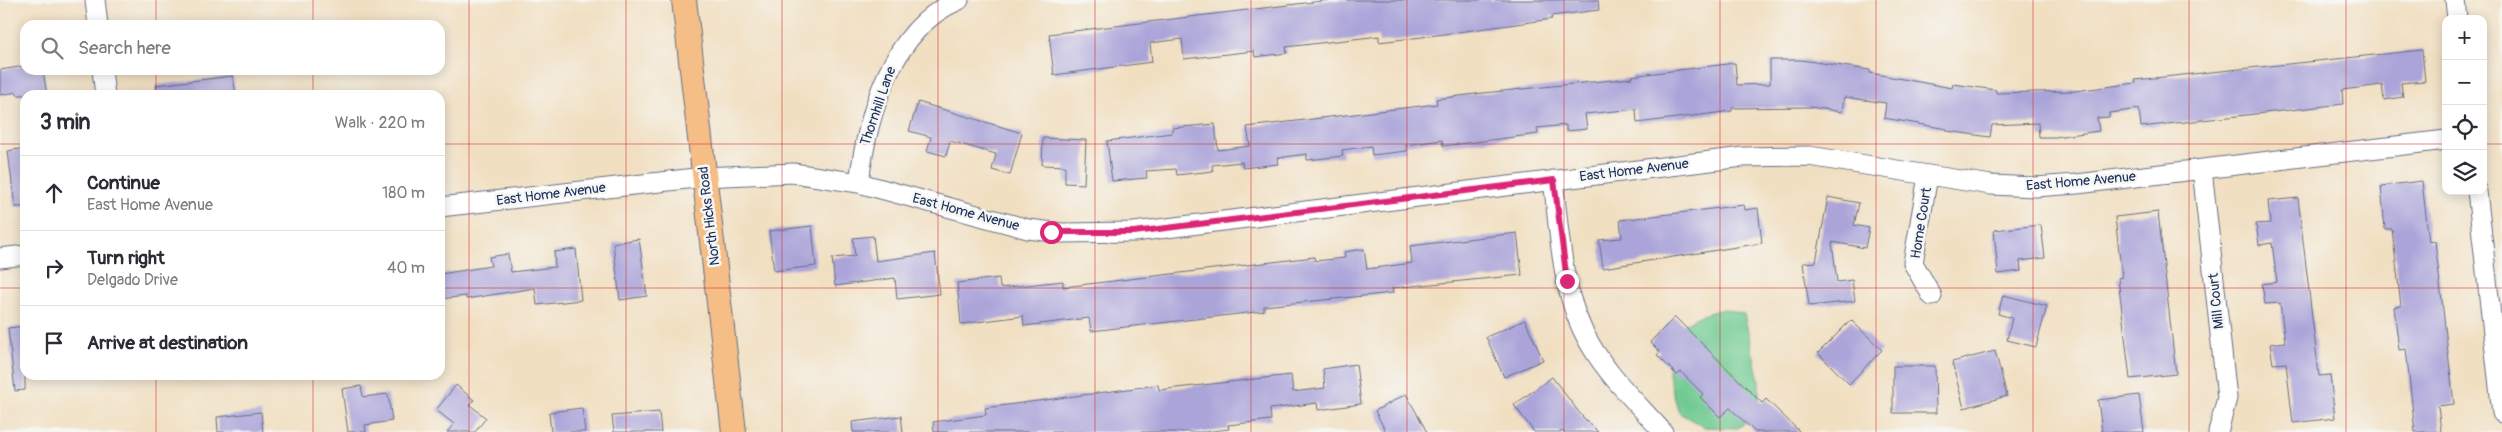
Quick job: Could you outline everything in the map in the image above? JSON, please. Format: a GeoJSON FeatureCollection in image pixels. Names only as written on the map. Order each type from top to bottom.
{"type":"FeatureCollection","features":[{"type":"Feature","properties":{"kind":"main road","name":"North Hicks Road"},"geometry":{"type":"LineString","coordinates":[[684,0],[734,432]]}},
{"type":"Feature","properties":{"kind":"street"},"geometry":{"type":"LineString","coordinates":[[95,0],[97,20]]}},
{"type":"Feature","properties":{"kind":"street","name":"Thornhill Lane"},"geometry":{"type":"LineString","coordinates":[[859,183],[863,149],[888,72],[897,54],[921,24],[937,11],[959,0]]}},
{"type":"Feature","properties":{"kind":"street"},"geometry":{"type":"LineString","coordinates":[[2455,0],[2457,15]]}},
{"type":"Feature","properties":{"kind":"street"},"geometry":{"type":"LineString","coordinates":[[102,75],[104,90]]}},
{"type":"Feature","properties":{"kind":"street","name":"East Home Avenue"},"geometry":{"type":"LineString","coordinates":[[445,206],[704,177],[792,173],[859,183],[1028,229],[1094,234],[1144,230],[1743,158],[1809,156],[1991,185],[2035,187],[2442,140]]}},
{"type":"Feature","properties":{"kind":"street","name":"Mill Court"},"geometry":{"type":"LineString","coordinates":[[2202,169],[2227,398],[2218,432]]}},
{"type":"Feature","properties":{"kind":"street","name":"Home Court"},"geometry":{"type":"LineString","coordinates":[[1928,176],[1913,263],[1932,296]]}},
{"type":"Feature","properties":{"kind":"street"},"geometry":{"type":"LineString","coordinates":[[1554,180],[1567,281],[1582,327],[1606,370],[1663,432]]}},
{"type":"Feature","properties":{"kind":"street"},"geometry":{"type":"LineString","coordinates":[[2477,195],[2502,413]]}},
{"type":"Feature","properties":{"kind":"street"},"geometry":{"type":"LineString","coordinates":[[0,258],[20,256]]}},
{"type":"Feature","properties":{"kind":"green space"},"geometry":{"type":"Polygon","coordinates":[[[1724,309],[1744,314],[1759,380],[1759,412],[1738,428],[1705,427],[1679,413],[1669,375],[1668,359],[1670,345],[1675,333],[1686,323],[1702,315],[1724,309]]]}},
{"type":"Feature","properties":{"kind":"building"},"geometry":{"type":"Polygon","coordinates":[[[1330,0],[1598,0],[1599,10],[1551,16],[1552,19],[1422,37],[1379,42],[1379,36],[1286,47],[1287,53],[1255,57],[1254,51],[1184,59],[1182,39],[1150,43],[1152,62],[1054,75],[1049,34],[1330,0]]]}},
{"type":"Feature","properties":{"kind":"building"},"geometry":{"type":"Polygon","coordinates":[[[2422,50],[2425,81],[2401,83],[2403,97],[2384,100],[2382,85],[2342,90],[2343,104],[2141,127],[2139,109],[2109,113],[2109,117],[2097,118],[2099,131],[2055,137],[2039,137],[2038,123],[1992,125],[1990,137],[1947,131],[1947,129],[1884,118],[1886,103],[1844,97],[1842,112],[1810,107],[1732,108],[1732,111],[1637,123],[1636,109],[1585,114],[1587,129],[1566,131],[1566,125],[1537,128],[1538,134],[1443,146],[1442,140],[1406,145],[1407,151],[1372,155],[1371,146],[1342,150],[1343,156],[1307,160],[1307,154],[1277,158],[1278,164],[1243,168],[1242,162],[1212,165],[1213,171],[1177,175],[1176,169],[1146,171],[1147,178],[1112,181],[1107,141],[1172,133],[1172,128],[1215,124],[1218,150],[1250,146],[1247,127],[1437,104],[1436,99],[1632,78],[1631,76],[1735,63],[1737,85],[1770,84],[1770,60],[1801,60],[1870,70],[1870,73],[1952,88],[1953,84],[1996,90],[1996,93],[2075,91],[2136,83],[2135,80],[2422,50]]]}},
{"type":"Feature","properties":{"kind":"building"},"geometry":{"type":"Polygon","coordinates":[[[20,67],[20,75],[44,75],[46,90],[20,90],[20,95],[17,95],[17,92],[0,95],[0,70],[20,67]]]}},
{"type":"Feature","properties":{"kind":"building"},"geometry":{"type":"Polygon","coordinates":[[[233,76],[235,90],[156,90],[156,85],[233,76]]]}},
{"type":"Feature","properties":{"kind":"building"},"geometry":{"type":"Polygon","coordinates":[[[918,102],[1022,133],[1010,175],[992,170],[996,154],[950,141],[946,156],[927,151],[931,137],[909,131],[918,102]]]}},
{"type":"Feature","properties":{"kind":"building"},"geometry":{"type":"Polygon","coordinates":[[[1043,138],[1086,140],[1084,184],[1065,183],[1065,166],[1042,165],[1043,138]]]}},
{"type":"Feature","properties":{"kind":"building"},"geometry":{"type":"Polygon","coordinates":[[[20,149],[20,207],[15,207],[8,151],[20,149]]]}},
{"type":"Feature","properties":{"kind":"building"},"geometry":{"type":"Polygon","coordinates":[[[2422,181],[2429,242],[2435,241],[2454,404],[2438,406],[2441,432],[2415,432],[2406,349],[2399,350],[2394,307],[2401,306],[2392,229],[2385,229],[2381,186],[2422,181]]]}},
{"type":"Feature","properties":{"kind":"building"},"geometry":{"type":"Polygon","coordinates":[[[1828,197],[1859,203],[1854,225],[1869,228],[1865,248],[1832,242],[1837,282],[1852,280],[1855,301],[1809,306],[1803,263],[1816,262],[1828,197]]]}},
{"type":"Feature","properties":{"kind":"building"},"geometry":{"type":"Polygon","coordinates":[[[2298,198],[2319,376],[2330,375],[2335,418],[2293,423],[2286,363],[2273,364],[2270,344],[2285,342],[2280,303],[2265,304],[2262,284],[2277,282],[2272,243],[2259,245],[2256,224],[2270,223],[2268,201],[2298,198]]]}},
{"type":"Feature","properties":{"kind":"building"},"geometry":{"type":"Polygon","coordinates":[[[1744,205],[1745,210],[1758,208],[1762,243],[1603,268],[1599,240],[1622,238],[1620,220],[1744,205]]]}},
{"type":"Feature","properties":{"kind":"building"},"geometry":{"type":"Polygon","coordinates":[[[2158,212],[2176,374],[2130,379],[2118,278],[2122,277],[2115,217],[2158,212]]]}},
{"type":"Feature","properties":{"kind":"building"},"geometry":{"type":"Polygon","coordinates":[[[2041,225],[2045,258],[2020,261],[2021,271],[1998,274],[1994,230],[2041,225]]]}},
{"type":"Feature","properties":{"kind":"building"},"geometry":{"type":"Polygon","coordinates":[[[812,226],[816,266],[774,271],[769,231],[812,226]]]}},
{"type":"Feature","properties":{"kind":"building"},"geometry":{"type":"Polygon","coordinates":[[[1517,233],[1522,275],[1392,288],[1393,293],[1264,306],[1264,311],[1091,331],[1089,318],[1024,326],[1023,316],[961,324],[957,283],[999,278],[1000,288],[1063,281],[1063,287],[1314,257],[1315,261],[1345,258],[1344,252],[1364,249],[1367,269],[1412,263],[1410,246],[1517,233]]]}},
{"type":"Feature","properties":{"kind":"building"},"geometry":{"type":"Polygon","coordinates":[[[873,236],[876,261],[935,253],[940,294],[897,299],[895,278],[835,286],[832,258],[855,256],[853,238],[873,236]]]}},
{"type":"Feature","properties":{"kind":"building"},"geometry":{"type":"Polygon","coordinates":[[[639,239],[647,296],[620,300],[613,243],[639,239]]]}},
{"type":"Feature","properties":{"kind":"building"},"geometry":{"type":"Polygon","coordinates":[[[576,249],[581,300],[537,305],[535,288],[466,299],[466,296],[445,298],[445,273],[491,266],[489,257],[508,254],[511,272],[555,267],[554,252],[576,249]]]}},
{"type":"Feature","properties":{"kind":"building"},"geometry":{"type":"Polygon","coordinates":[[[2003,295],[2047,306],[2036,347],[2007,340],[2012,318],[1998,314],[2003,295]]]}},
{"type":"Feature","properties":{"kind":"building"},"geometry":{"type":"Polygon","coordinates":[[[1675,317],[1762,403],[1766,399],[1800,432],[1755,432],[1730,408],[1720,417],[1700,397],[1703,394],[1681,372],[1677,375],[1657,355],[1660,352],[1650,342],[1675,317]]]}},
{"type":"Feature","properties":{"kind":"building"},"geometry":{"type":"Polygon","coordinates":[[[1525,320],[1543,360],[1504,377],[1486,337],[1525,320]]]}},
{"type":"Feature","properties":{"kind":"building"},"geometry":{"type":"Polygon","coordinates":[[[1851,320],[1882,350],[1849,384],[1818,353],[1851,320]]]}},
{"type":"Feature","properties":{"kind":"building"},"geometry":{"type":"Polygon","coordinates":[[[20,327],[20,380],[25,380],[25,390],[15,391],[8,328],[20,327]]]}},
{"type":"Feature","properties":{"kind":"building"},"geometry":{"type":"Polygon","coordinates":[[[1995,351],[2007,396],[1964,408],[1952,362],[1995,351]]]}},
{"type":"Feature","properties":{"kind":"building"},"geometry":{"type":"Polygon","coordinates":[[[1356,364],[1361,404],[1318,410],[1317,403],[1270,409],[1271,420],[1228,425],[1229,429],[1205,432],[934,432],[933,422],[986,415],[985,408],[1158,385],[1159,390],[1291,375],[1293,392],[1325,388],[1323,369],[1356,364]]]}},
{"type":"Feature","properties":{"kind":"building"},"geometry":{"type":"Polygon","coordinates":[[[1893,366],[1935,366],[1936,413],[1893,413],[1893,366]]]}},
{"type":"Feature","properties":{"kind":"building"},"geometry":{"type":"Polygon","coordinates":[[[1552,377],[1581,415],[1598,432],[1534,432],[1514,405],[1552,377]]]}},
{"type":"Feature","properties":{"kind":"building"},"geometry":{"type":"Polygon","coordinates":[[[456,385],[474,400],[470,405],[486,418],[475,432],[447,432],[454,424],[436,410],[456,385]]]}},
{"type":"Feature","properties":{"kind":"building"},"geometry":{"type":"Polygon","coordinates":[[[361,386],[363,397],[388,394],[392,421],[365,425],[366,432],[348,432],[342,389],[361,386]]]}},
{"type":"Feature","properties":{"kind":"building"},"geometry":{"type":"Polygon","coordinates":[[[1406,394],[1427,432],[1386,432],[1375,411],[1406,394]]]}},
{"type":"Feature","properties":{"kind":"building"},"geometry":{"type":"Polygon","coordinates":[[[2139,395],[2144,432],[2102,432],[2098,400],[2139,395]]]}},
{"type":"Feature","properties":{"kind":"building"},"geometry":{"type":"Polygon","coordinates":[[[582,408],[585,432],[551,432],[549,412],[582,408]]]}},
{"type":"Feature","properties":{"kind":"building"},"geometry":{"type":"Polygon","coordinates":[[[261,412],[263,432],[218,432],[217,417],[261,412]]]}},
{"type":"Feature","properties":{"kind":"building"},"geometry":{"type":"Polygon","coordinates":[[[659,412],[661,432],[614,432],[612,416],[659,412]]]}},
{"type":"Feature","properties":{"kind":"building"},"geometry":{"type":"Polygon","coordinates":[[[901,416],[903,432],[853,432],[852,422],[901,416]]]}},
{"type":"Feature","properties":{"kind":"route"},"geometry":{"type":"LineString","coordinates":[[1051,232],[1094,234],[1134,232],[1554,180],[1567,281]]}}]}
